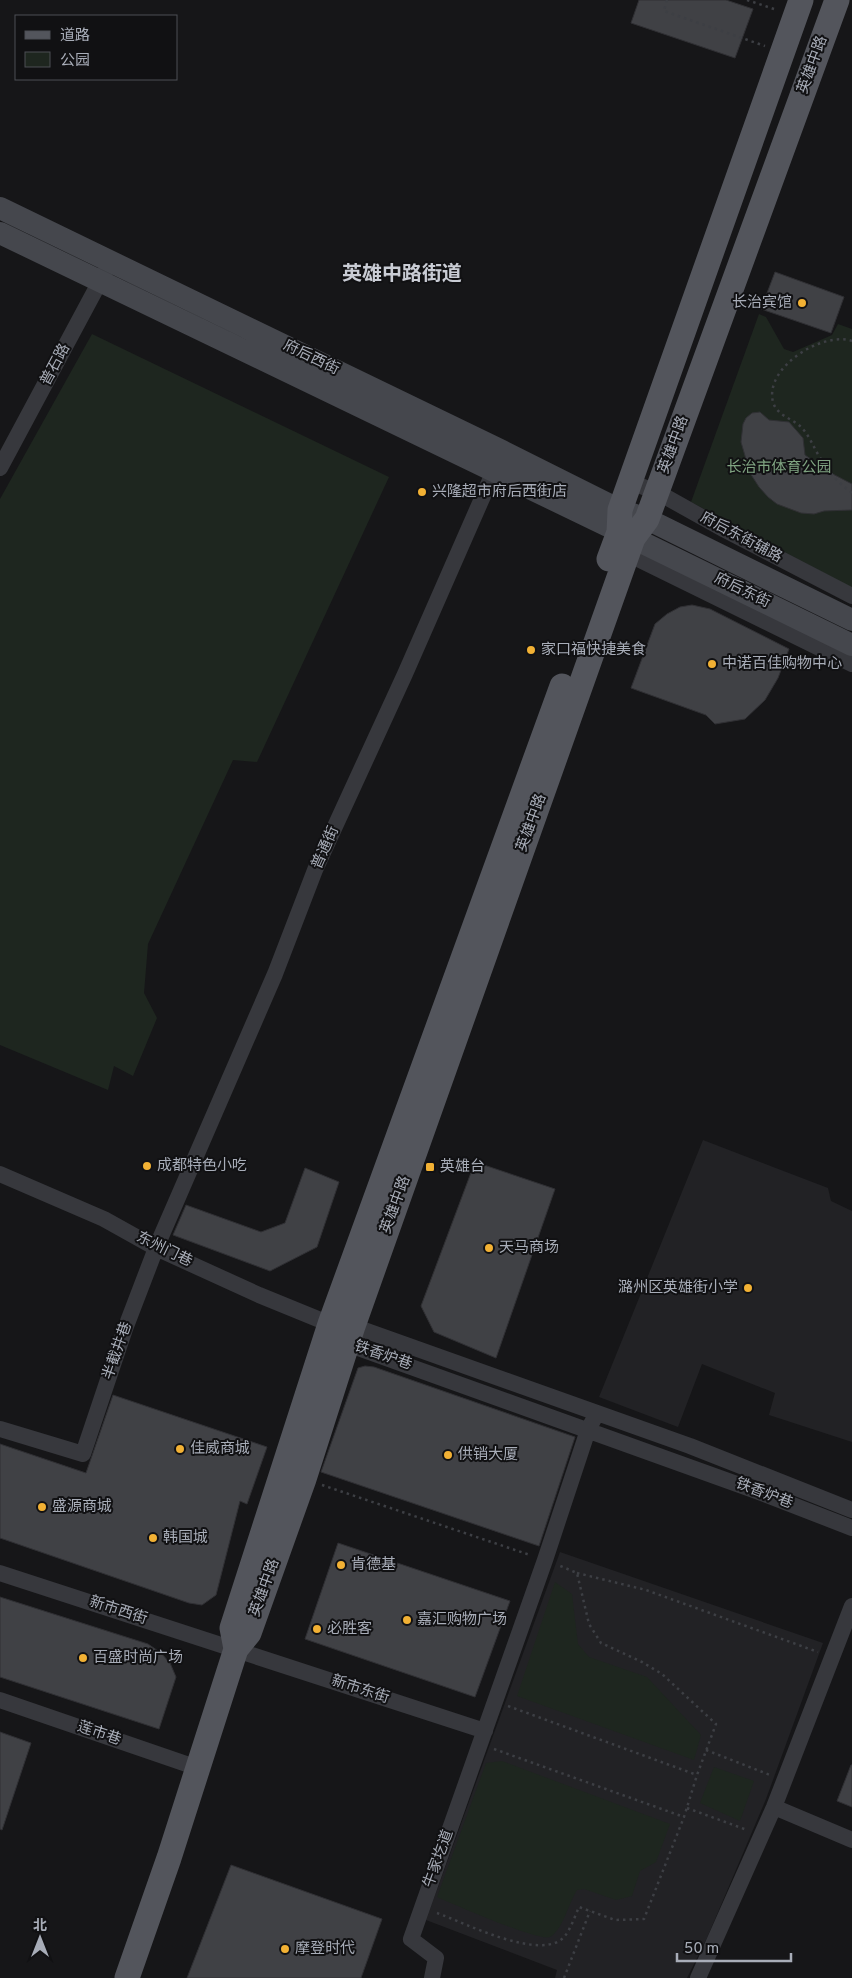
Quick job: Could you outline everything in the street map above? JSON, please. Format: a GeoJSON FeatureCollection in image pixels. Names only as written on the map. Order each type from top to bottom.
{"type":"FeatureCollection","features":[{"type":"Feature","properties":{"kind":"main road","name":"英雄中路"},"geometry":{"type":"LineString","coordinates":[[236,1649],[232,1628],[343,1331],[629,530],[656,492],[837,0]]}},
{"type":"Feature","properties":{"kind":"main road","name":"英雄中路"},"geometry":{"type":"LineString","coordinates":[[629,530],[630,482],[798,8]]}},
{"type":"Feature","properties":{"kind":"main road","name":"府后西街"},"geometry":{"type":"LineString","coordinates":[[0,208],[502,451],[629,530]]}},
{"type":"Feature","properties":{"kind":"main road","name":"府后西街"},"geometry":{"type":"LineString","coordinates":[[0,233],[494,471],[629,530]]}},
{"type":"Feature","properties":{"kind":"main road","name":"府后东街"},"geometry":{"type":"LineString","coordinates":[[629,530],[852,620]]}},
{"type":"Feature","properties":{"kind":"main road","name":"府后东街"},"geometry":{"type":"LineString","coordinates":[[629,530],[852,645]]}},
{"type":"Feature","properties":{"kind":"main road","name":"英雄中路"},"geometry":{"type":"LineString","coordinates":[[127,1978],[170,1858],[236,1649],[249,1633],[304,1479],[343,1331]]}},
{"type":"Feature","properties":{"kind":"street","name":"普石路"},"geometry":{"type":"LineString","coordinates":[[0,468],[101,282],[110,261]]}},
{"type":"Feature","properties":{"kind":"street","name":"普通街"},"geometry":{"type":"LineString","coordinates":[[156,1248],[275,974],[315,870],[401,683],[502,451]]}},
{"type":"Feature","properties":{"kind":"street","name":"府后东街辅路"},"geometry":{"type":"LineString","coordinates":[[630,482],[656,492],[852,596]]}},
{"type":"Feature","properties":{"kind":"street"},"geometry":{"type":"LineString","coordinates":[[629,530],[852,664]]}},
{"type":"Feature","properties":{"kind":"street","name":"东州门巷"},"geometry":{"type":"LineString","coordinates":[[0,1174],[104,1219],[156,1248],[343,1331]]}},
{"type":"Feature","properties":{"kind":"street","name":"半截井巷"},"geometry":{"type":"LineString","coordinates":[[0,1429],[83,1454],[156,1248]]}},
{"type":"Feature","properties":{"kind":"street","name":"铁香炉巷"},"geometry":{"type":"LineString","coordinates":[[343,1331],[690,1446],[852,1510]]}},
{"type":"Feature","properties":{"kind":"street","name":"铁香炉巷"},"geometry":{"type":"LineString","coordinates":[[343,1331],[588,1430],[852,1528]]}},
{"type":"Feature","properties":{"kind":"street","name":"牛家圪道"},"geometry":{"type":"LineString","coordinates":[[432,1978],[436,1958],[410,1939],[545,1560],[588,1430],[597,1414]]}},
{"type":"Feature","properties":{"kind":"street","name":"新市西街"},"geometry":{"type":"LineString","coordinates":[[0,1573],[236,1649]]}},
{"type":"Feature","properties":{"kind":"street"},"geometry":{"type":"LineString","coordinates":[[698,1978],[774,1807],[852,1606]]}},
{"type":"Feature","properties":{"kind":"street","name":"新市东街"},"geometry":{"type":"LineString","coordinates":[[236,1649],[483,1737]]}},
{"type":"Feature","properties":{"kind":"street","name":"莲市巷"},"geometry":{"type":"LineString","coordinates":[[0,1700],[198,1768]]}},
{"type":"Feature","properties":{"kind":"street"},"geometry":{"type":"LineString","coordinates":[[774,1807],[852,1840]]}},
{"type":"Feature","properties":{"kind":"path"},"geometry":{"type":"LineString","coordinates":[[667,0],[664,11],[782,52]]}},
{"type":"Feature","properties":{"kind":"path"},"geometry":{"type":"LineString","coordinates":[[747,0],[798,8]]}},
{"type":"Feature","properties":{"kind":"path"},"geometry":{"type":"LineString","coordinates":[[852,341],[847,339],[836,340],[802,352],[790,359],[775,381],[772,392],[774,404],[781,414],[800,426],[837,482],[852,493]]}},
{"type":"Feature","properties":{"kind":"path"},"geometry":{"type":"LineString","coordinates":[[304,1479],[545,1560],[577,1573],[646,1590],[832,1657]]}},
{"type":"Feature","properties":{"kind":"path"},"geometry":{"type":"LineString","coordinates":[[422,1907],[508,1940],[532,1946],[549,1946],[565,1936],[579,1907],[615,1920],[644,1918],[684,1817],[716,1724],[662,1674],[642,1662],[601,1643],[589,1624],[577,1573]]}},
{"type":"Feature","properties":{"kind":"path"},"geometry":{"type":"LineString","coordinates":[[495,1702],[697,1775]]}},
{"type":"Feature","properties":{"kind":"path"},"geometry":{"type":"LineString","coordinates":[[483,1737],[684,1817]]}},
{"type":"Feature","properties":{"kind":"path"},"geometry":{"type":"LineString","coordinates":[[706,1750],[784,1781]]}},
{"type":"Feature","properties":{"kind":"path"},"geometry":{"type":"LineString","coordinates":[[687,1808],[761,1836]]}},
{"type":"Feature","properties":{"kind":"path"},"geometry":{"type":"LineString","coordinates":[[564,1978],[590,1912]]}},
{"type":"Feature","properties":{"kind":"shaded area","name":"潞州区英雄街小学"},"geometry":{"type":"Polygon","coordinates":[[[703,1140],[828,1188],[831,1201],[852,1211],[852,1442],[769,1415],[775,1393],[702,1364],[678,1427],[599,1397],[703,1140]]]}},
{"type":"Feature","properties":{"kind":"shaded area"},"geometry":{"type":"Polygon","coordinates":[[[560,1552],[823,1643],[766,1799],[707,1938],[687,1978],[555,1978],[557,1970],[426,1920],[560,1552]]]}},
{"type":"Feature","properties":{"kind":"green space","name":"长治市体育公园"},"geometry":{"type":"Polygon","coordinates":[[[759,314],[766,317],[784,349],[793,352],[832,335],[838,324],[852,329],[852,588],[691,502],[759,314]]]}},
{"type":"Feature","properties":{"kind":"green space"},"geometry":{"type":"Polygon","coordinates":[[[92,334],[389,477],[257,762],[233,760],[148,944],[144,993],[157,1018],[133,1076],[114,1066],[108,1090],[0,1045],[0,499],[92,334]]]}},
{"type":"Feature","properties":{"kind":"green space"},"geometry":{"type":"Polygon","coordinates":[[[555,1582],[572,1594],[578,1644],[589,1657],[647,1677],[701,1735],[694,1760],[517,1696],[555,1582]]]}},
{"type":"Feature","properties":{"kind":"green space"},"geometry":{"type":"Polygon","coordinates":[[[502,1761],[670,1824],[656,1862],[640,1871],[632,1896],[616,1900],[584,1889],[577,1890],[559,1928],[550,1937],[530,1934],[437,1897],[486,1763],[502,1761]]]}},
{"type":"Feature","properties":{"kind":"green space"},"geometry":{"type":"Polygon","coordinates":[[[714,1767],[754,1781],[740,1821],[700,1803],[714,1767]]]}},
{"type":"Feature","properties":{"kind":"building"},"geometry":{"type":"Polygon","coordinates":[[[639,0],[726,0],[753,9],[735,58],[631,23],[639,0]]]}},
{"type":"Feature","properties":{"kind":"building","name":"长治宾馆"},"geometry":{"type":"Polygon","coordinates":[[[775,272],[844,297],[831,333],[761,309],[775,272]]]}},
{"type":"Feature","properties":{"kind":"building"},"geometry":{"type":"Polygon","coordinates":[[[760,412],[769,420],[789,422],[803,438],[805,455],[829,472],[852,484],[852,510],[824,511],[814,514],[801,513],[777,504],[768,497],[750,473],[741,442],[743,424],[746,418],[752,413],[760,412]]]}},
{"type":"Feature","properties":{"kind":"building","name":"中诺百佳购物中心"},"geometry":{"type":"Polygon","coordinates":[[[692,605],[710,609],[789,649],[778,678],[765,700],[745,719],[715,724],[706,715],[631,688],[655,624],[667,614],[680,607],[692,605]]]}},
{"type":"Feature","properties":{"kind":"building","name":"天马商场"},"geometry":{"type":"Polygon","coordinates":[[[475,1162],[555,1189],[496,1358],[434,1332],[421,1306],[475,1162]]]}},
{"type":"Feature","properties":{"kind":"building"},"geometry":{"type":"Polygon","coordinates":[[[305,1168],[339,1182],[317,1247],[270,1271],[173,1235],[186,1205],[261,1232],[285,1223],[305,1168]]]}},
{"type":"Feature","properties":{"kind":"building","name":"供销大厦"},"geometry":{"type":"Polygon","coordinates":[[[365,1366],[374,1367],[575,1437],[539,1546],[321,1472],[358,1368],[365,1366]]]}},
{"type":"Feature","properties":{"kind":"building"},"geometry":{"type":"Polygon","coordinates":[[[113,1395],[267,1447],[247,1504],[240,1501],[216,1595],[202,1605],[189,1603],[0,1538],[0,1444],[86,1473],[113,1395]]]}},
{"type":"Feature","properties":{"kind":"building","name":"嘉汇购物广场"},"geometry":{"type":"Polygon","coordinates":[[[338,1543],[510,1601],[475,1697],[305,1639],[338,1543]]]}},
{"type":"Feature","properties":{"kind":"building","name":"百盛时尚广场"},"geometry":{"type":"Polygon","coordinates":[[[0,1597],[148,1644],[161,1653],[170,1663],[176,1677],[159,1729],[0,1677],[0,1597]]]}},
{"type":"Feature","properties":{"kind":"building"},"geometry":{"type":"Polygon","coordinates":[[[0,1732],[31,1743],[2,1830],[0,1829],[0,1732]]]}},
{"type":"Feature","properties":{"kind":"building"},"geometry":{"type":"Polygon","coordinates":[[[852,1765],[852,1807],[837,1801],[852,1765]]]}},
{"type":"Feature","properties":{"kind":"building","name":"摩登时代"},"geometry":{"type":"Polygon","coordinates":[[[231,1865],[382,1919],[361,1978],[187,1978],[231,1865]]]}},
{"type":"Feature","properties":{"kind":"place","name":"长治宾馆"},"geometry":{"type":"Point","coordinates":[802,303]}},
{"type":"Feature","properties":{"kind":"place","name":"兴隆超市府后西街店"},"geometry":{"type":"Point","coordinates":[422,492]}},
{"type":"Feature","properties":{"kind":"place","name":"家口福快捷美食"},"geometry":{"type":"Point","coordinates":[531,650]}},
{"type":"Feature","properties":{"kind":"place","name":"中诺百佳购物中心"},"geometry":{"type":"Point","coordinates":[712,664]}},
{"type":"Feature","properties":{"kind":"place","name":"成都特色小吃"},"geometry":{"type":"Point","coordinates":[147,1166]}},
{"type":"Feature","properties":{"kind":"place","name":"英雄台"},"geometry":{"type":"Point","coordinates":[430,1167]}},
{"type":"Feature","properties":{"kind":"place","name":"天马商场"},"geometry":{"type":"Point","coordinates":[489,1248]}},
{"type":"Feature","properties":{"kind":"place","name":"潞州区英雄街小学"},"geometry":{"type":"Point","coordinates":[748,1288]}},
{"type":"Feature","properties":{"kind":"place","name":"佳威商城"},"geometry":{"type":"Point","coordinates":[180,1449]}},
{"type":"Feature","properties":{"kind":"place","name":"供销大厦"},"geometry":{"type":"Point","coordinates":[448,1455]}},
{"type":"Feature","properties":{"kind":"place","name":"盛源商城"},"geometry":{"type":"Point","coordinates":[42,1507]}},
{"type":"Feature","properties":{"kind":"place","name":"韩国城"},"geometry":{"type":"Point","coordinates":[153,1538]}},
{"type":"Feature","properties":{"kind":"place","name":"肯德基"},"geometry":{"type":"Point","coordinates":[341,1565]}},
{"type":"Feature","properties":{"kind":"place","name":"嘉汇购物广场"},"geometry":{"type":"Point","coordinates":[407,1620]}},
{"type":"Feature","properties":{"kind":"place","name":"必胜客"},"geometry":{"type":"Point","coordinates":[317,1629]}},
{"type":"Feature","properties":{"kind":"place","name":"百盛时尚广场"},"geometry":{"type":"Point","coordinates":[83,1658]}},
{"type":"Feature","properties":{"kind":"place","name":"摩登时代"},"geometry":{"type":"Point","coordinates":[285,1949]}},
{"type":"Feature","properties":{"kind":"district","name":"英雄中路街道"},"geometry":{"type":"Point","coordinates":[402,275]}}]}
